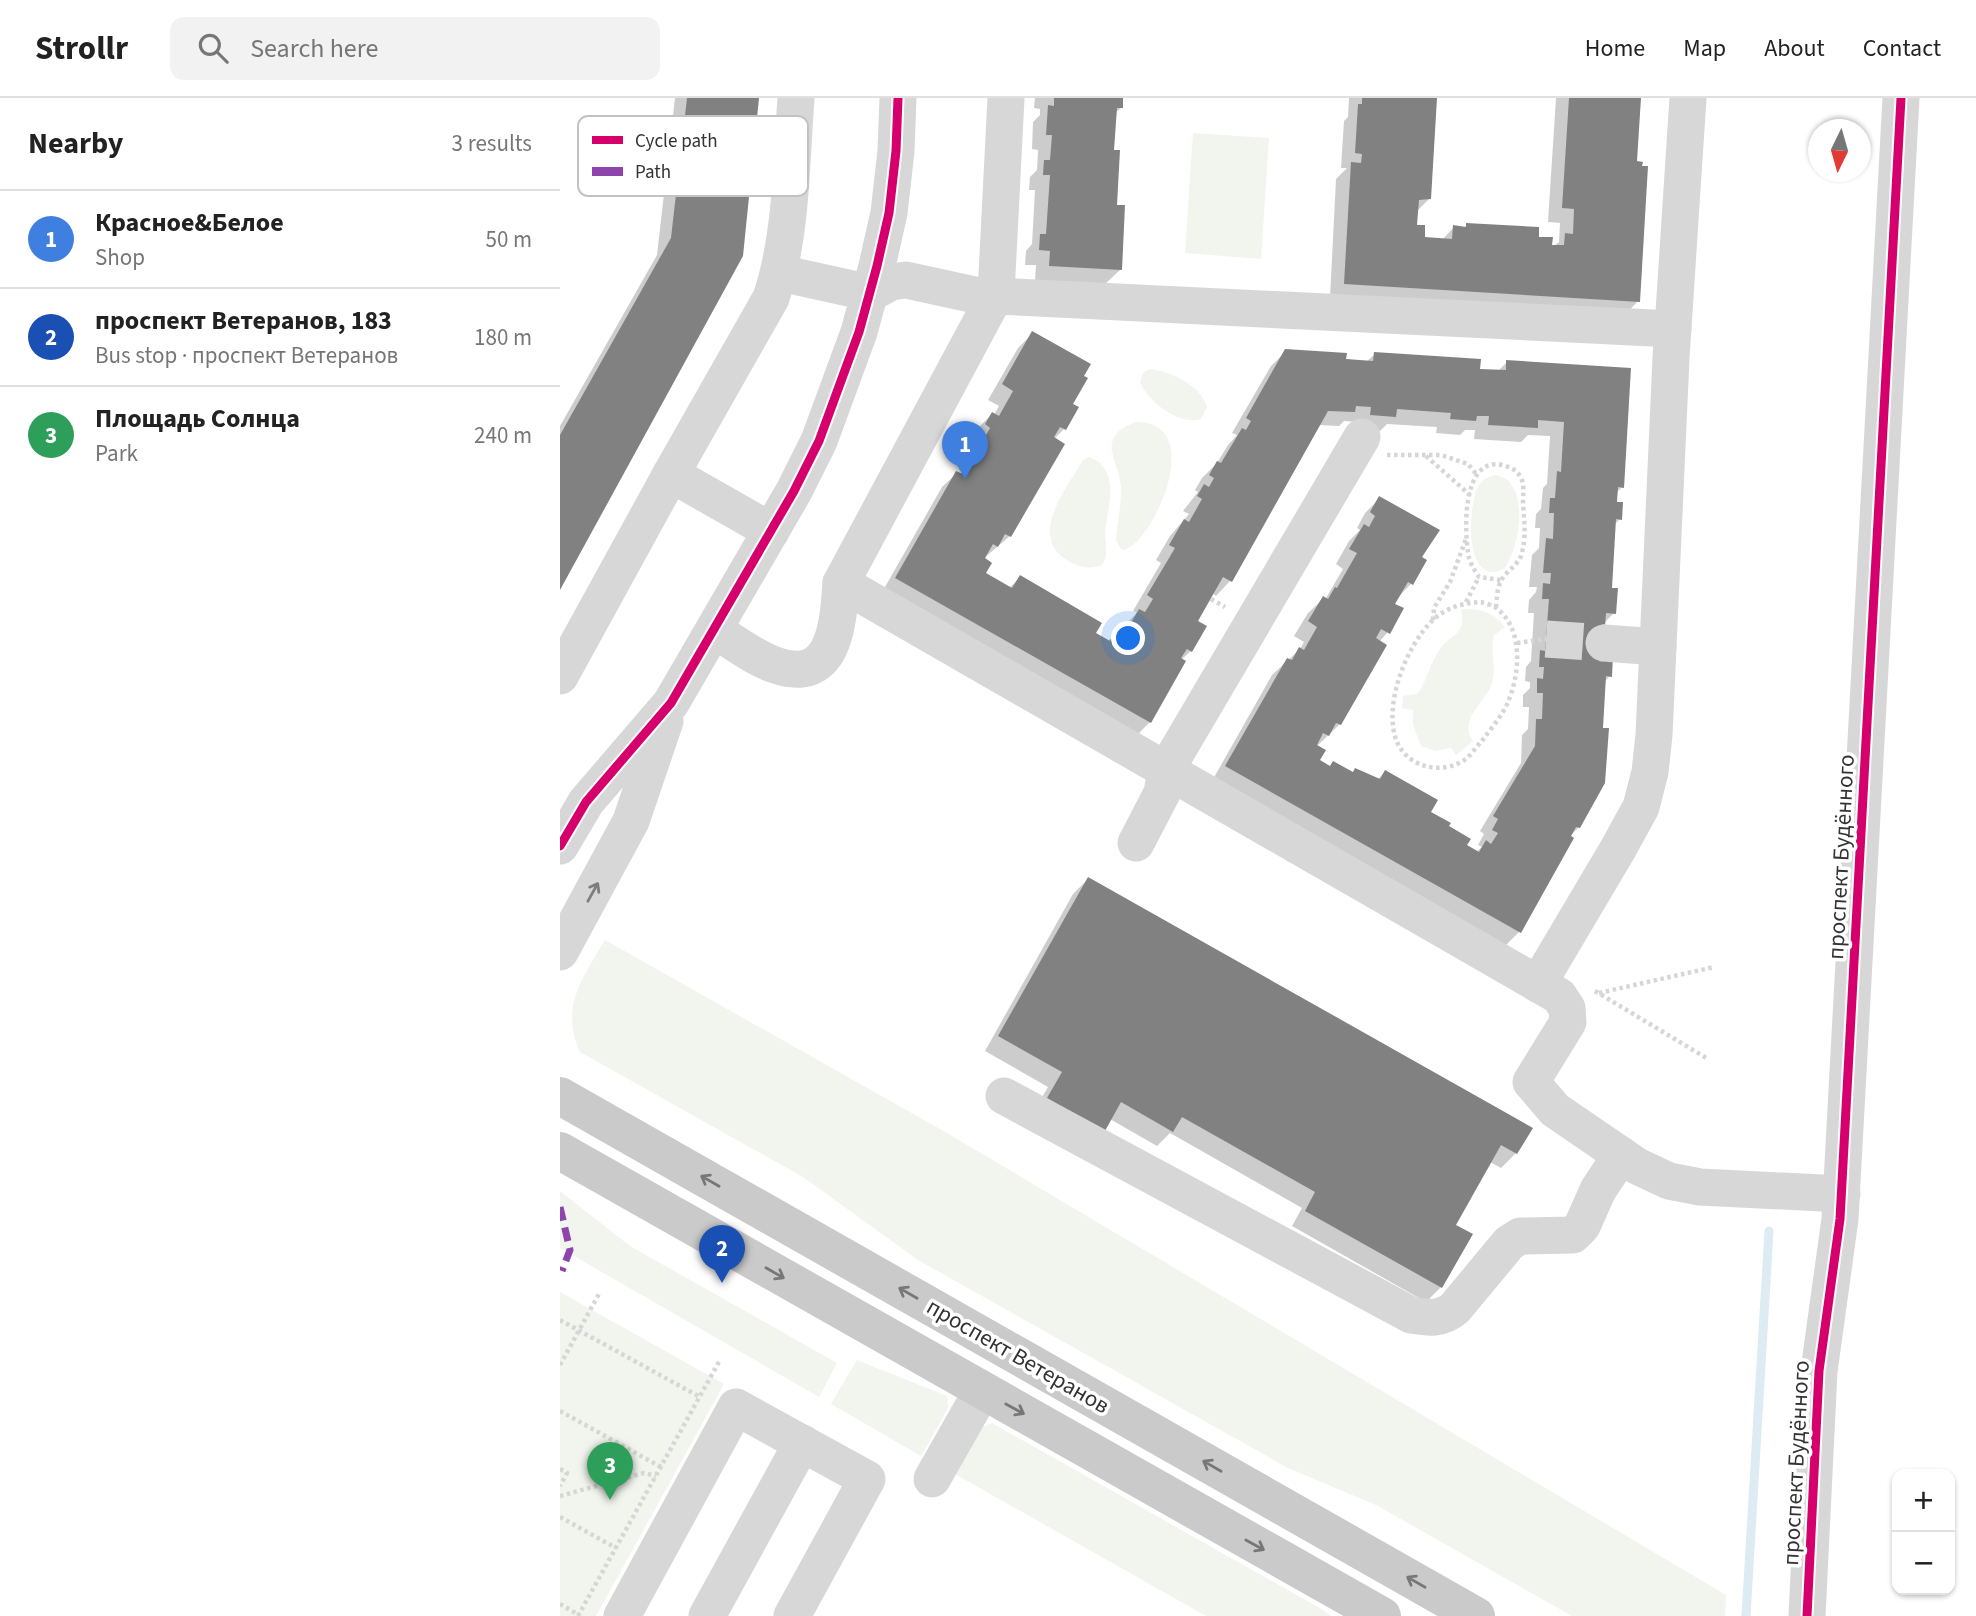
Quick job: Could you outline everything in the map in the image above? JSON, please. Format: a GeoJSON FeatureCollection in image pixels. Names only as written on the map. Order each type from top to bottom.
{"type":"FeatureCollection","features":[{"type":"Feature","properties":{"kind":"main road","name":"проспект Ветеранов"},"geometry":{"type":"LineString","coordinates":[[560,1096],[1476,1616]]}},
{"type":"Feature","properties":{"kind":"main road","name":"проспект Ветеранов"},"geometry":{"type":"LineString","coordinates":[[560,1151],[1382,1616]]}},
{"type":"Feature","properties":{"kind":"street"},"geometry":{"type":"LineString","coordinates":[[794,116],[796,98]]}},
{"type":"Feature","properties":{"kind":"street"},"geometry":{"type":"LineString","coordinates":[[560,846],[586,802],[671,703],[771,531],[819,441],[856,343],[871,293],[889,213],[897,151],[898,98]]}},
{"type":"Feature","properties":{"kind":"street"},"geometry":{"type":"LineString","coordinates":[[714,630],[775,665],[797,669],[815,666],[824,658],[833,640],[838,618],[841,583],[996,295],[1006,98]]}},
{"type":"Feature","properties":{"kind":"street"},"geometry":{"type":"LineString","coordinates":[[1545,974],[1641,807],[1650,772],[1688,98]]}},
{"type":"Feature","properties":{"kind":"street","name":"проспект Будённого"},"geometry":{"type":"LineString","coordinates":[[1807,1616],[1819,1371],[1841,1206],[1901,98]]}},
{"type":"Feature","properties":{"kind":"street"},"geometry":{"type":"LineString","coordinates":[[560,676],[771,299],[780,273],[787,196]]}},
{"type":"Feature","properties":{"kind":"street"},"geometry":{"type":"LineString","coordinates":[[780,273],[871,293],[891,282],[906,280],[975,295],[996,295],[1145,316],[1245,321],[1673,329]]}},
{"type":"Feature","properties":{"kind":"street"},"geometry":{"type":"LineString","coordinates":[[1136,844],[1162,793],[1166,770],[1373,447]]}},
{"type":"Feature","properties":{"kind":"street"},"geometry":{"type":"LineString","coordinates":[[671,474],[771,531]]}},
{"type":"Feature","properties":{"kind":"street"},"geometry":{"type":"LineString","coordinates":[[841,583],[1166,770],[1545,974],[1567,1008],[1568,1021],[1531,1082],[1555,1110],[1637,1166],[1669,1181],[1841,1206]]}},
{"type":"Feature","properties":{"kind":"street"},"geometry":{"type":"LineString","coordinates":[[1604,643],[1658,647]]}},
{"type":"Feature","properties":{"kind":"street"},"geometry":{"type":"LineString","coordinates":[[560,952],[631,821],[671,703]]}},
{"type":"Feature","properties":{"kind":"street"},"geometry":{"type":"LineString","coordinates":[[1004,1096],[1411,1315],[1430,1318],[1446,1315],[1455,1308],[1509,1243],[1520,1236],[1573,1235],[1582,1226],[1598,1189],[1621,1154]]}},
{"type":"Feature","properties":{"kind":"street","name":"проспект Будённого"},"geometry":{"type":"LineString","coordinates":[[1831,1616],[1845,1331],[1841,1206]]}},
{"type":"Feature","properties":{"kind":"street"},"geometry":{"type":"LineString","coordinates":[[932,1479],[982,1391]]}},
{"type":"Feature","properties":{"kind":"street"},"geometry":{"type":"LineString","coordinates":[[622,1616],[736,1407],[867,1479],[792,1616]]}},
{"type":"Feature","properties":{"kind":"street"},"geometry":{"type":"LineString","coordinates":[[707,1616],[802,1443]]}},
{"type":"Feature","properties":{"kind":"path"},"geometry":{"type":"LineString","coordinates":[[1373,447],[1389,453],[1441,455],[1458,459],[1468,464],[1477,475]]}},
{"type":"Feature","properties":{"kind":"path"},"geometry":{"type":"LineString","coordinates":[[1425,454],[1470,495]]}},
{"type":"Feature","properties":{"kind":"path"},"geometry":{"type":"LineString","coordinates":[[1479,577],[1470,560],[1466,538],[1465,518],[1470,495],[1477,475],[1486,467],[1497,464],[1511,467],[1520,476],[1524,488],[1526,521],[1520,558],[1501,580],[1496,607]]}},
{"type":"Feature","properties":{"kind":"path"},"geometry":{"type":"LineString","coordinates":[[1433,620],[1434,608],[1450,582],[1466,538]]}},
{"type":"Feature","properties":{"kind":"path"},"geometry":{"type":"LineString","coordinates":[[1479,577],[1501,580]]}},
{"type":"Feature","properties":{"kind":"path"},"geometry":{"type":"LineString","coordinates":[[1465,603],[1479,577]]}},
{"type":"Feature","properties":{"kind":"path"},"geometry":{"type":"LineString","coordinates":[[1481,602],[1496,607],[1509,624],[1517,643],[1516,681],[1507,704],[1491,729],[1465,760],[1450,767],[1428,768],[1414,762],[1401,749],[1395,737],[1394,701],[1399,679],[1419,638],[1433,620],[1451,607],[1465,603],[1481,602]]}},
{"type":"Feature","properties":{"kind":"path"},"geometry":{"type":"LineString","coordinates":[[1517,643],[1546,639]]}},
{"type":"Feature","properties":{"kind":"path"},"geometry":{"type":"LineString","coordinates":[[1597,993],[1714,967]]}},
{"type":"Feature","properties":{"kind":"path"},"geometry":{"type":"LineString","coordinates":[[1545,974],[1597,993],[1708,1059]]}},
{"type":"Feature","properties":{"kind":"path"},"geometry":{"type":"LineString","coordinates":[[560,1365],[600,1292]]}},
{"type":"Feature","properties":{"kind":"path"},"geometry":{"type":"LineString","coordinates":[[560,1320],[700,1397]]}},
{"type":"Feature","properties":{"kind":"path"},"geometry":{"type":"LineString","coordinates":[[560,1604],[578,1615],[720,1360]]}},
{"type":"Feature","properties":{"kind":"path"},"geometry":{"type":"LineString","coordinates":[[560,1411],[661,1467]]}},
{"type":"Feature","properties":{"kind":"path"},"geometry":{"type":"LineString","coordinates":[[560,1469],[567,1473],[560,1486]]}},
{"type":"Feature","properties":{"kind":"path"},"geometry":{"type":"LineString","coordinates":[[560,1496],[644,1473],[656,1476]]}},
{"type":"Feature","properties":{"kind":"path"},"geometry":{"type":"LineString","coordinates":[[560,1517],[616,1548]]}},
{"type":"Feature","properties":{"kind":"shaded area"},"geometry":{"type":"Polygon","coordinates":[[[1193,133],[1269,138],[1261,259],[1185,253],[1193,133]]]}},
{"type":"Feature","properties":{"kind":"shaded area"},"geometry":{"type":"Polygon","coordinates":[[[1149,369],[1175,376],[1198,392],[1207,407],[1201,419],[1175,416],[1157,404],[1140,382],[1143,373],[1149,369]]]}},
{"type":"Feature","properties":{"kind":"shaded area"},"geometry":{"type":"Polygon","coordinates":[[[1136,422],[1158,427],[1169,442],[1171,462],[1167,486],[1158,509],[1134,544],[1122,550],[1116,541],[1121,486],[1112,442],[1123,428],[1136,422]]]}},
{"type":"Feature","properties":{"kind":"shaded area"},"geometry":{"type":"Polygon","coordinates":[[[1089,457],[1099,462],[1105,470],[1109,479],[1110,500],[1102,565],[1082,567],[1057,552],[1051,540],[1050,527],[1060,498],[1083,460],[1089,457]]]}},
{"type":"Feature","properties":{"kind":"shaded area"},"geometry":{"type":"Polygon","coordinates":[[[1496,475],[1506,479],[1515,492],[1519,526],[1509,560],[1504,569],[1494,572],[1484,569],[1478,562],[1473,550],[1471,522],[1478,487],[1481,482],[1496,475]]]}},
{"type":"Feature","properties":{"kind":"shaded area"},"geometry":{"type":"Polygon","coordinates":[[[1461,610],[1489,613],[1505,627],[1494,635],[1494,673],[1491,686],[1473,712],[1468,726],[1473,741],[1456,755],[1451,748],[1436,751],[1421,746],[1413,725],[1413,710],[1402,708],[1403,696],[1416,694],[1421,689],[1438,652],[1462,625],[1461,610]]]}},
{"type":"Feature","properties":{"kind":"shaded area"},"geometry":{"type":"Polygon","coordinates":[[[605,940],[947,1133],[1726,1595],[1725,1616],[1572,1616],[1376,1505],[1288,1468],[918,1260],[803,1177],[580,1052],[574,1036],[573,1007],[582,981],[605,940]]]}},
{"type":"Feature","properties":{"kind":"shaded area"},"geometry":{"type":"Polygon","coordinates":[[[560,1191],[630,1246],[837,1363],[819,1397],[560,1248],[560,1191]]]}},
{"type":"Feature","properties":{"kind":"shaded area"},"geometry":{"type":"Polygon","coordinates":[[[560,1292],[724,1384],[596,1616],[560,1616],[560,1292]]]}},
{"type":"Feature","properties":{"kind":"shaded area"},"geometry":{"type":"Polygon","coordinates":[[[857,1360],[947,1396],[948,1408],[921,1456],[831,1404],[857,1360]]]}},
{"type":"Feature","properties":{"kind":"shaded area"},"geometry":{"type":"Polygon","coordinates":[[[992,1423],[1331,1616],[1206,1616],[955,1474],[980,1428],[992,1423]]]}},
{"type":"Feature","properties":{"kind":"building"},"geometry":{"type":"Polygon","coordinates":[[[687,98],[759,98],[757,116],[685,116],[687,98]]]}},
{"type":"Feature","properties":{"kind":"building"},"geometry":{"type":"Polygon","coordinates":[[[1054,98],[1123,98],[1123,108],[1117,108],[1114,150],[1120,150],[1117,205],[1125,205],[1122,270],[1049,266],[1050,251],[1039,250],[1040,234],[1046,234],[1050,175],[1043,175],[1044,160],[1050,160],[1052,135],[1046,135],[1048,105],[1054,106],[1054,98]]]}},
{"type":"Feature","properties":{"kind":"building"},"geometry":{"type":"Polygon","coordinates":[[[1362,98],[1437,98],[1431,199],[1419,200],[1417,225],[1425,225],[1425,237],[1452,239],[1453,225],[1466,227],[1466,223],[1539,227],[1539,237],[1553,237],[1552,245],[1564,245],[1565,233],[1573,234],[1574,209],[1562,208],[1569,98],[1641,98],[1637,161],[1643,162],[1642,166],[1648,166],[1640,302],[1344,284],[1351,162],[1361,163],[1362,154],[1355,153],[1358,104],[1362,104],[1362,98]]]}},
{"type":"Feature","properties":{"kind":"building"},"geometry":{"type":"Polygon","coordinates":[[[676,196],[749,196],[743,256],[560,590],[560,435],[671,238],[676,196]]]}},
{"type":"Feature","properties":{"kind":"building"},"geometry":{"type":"Polygon","coordinates":[[[1032,331],[1091,364],[1084,376],[1088,378],[1073,404],[1079,407],[1066,430],[1060,427],[1054,437],[1065,444],[1011,537],[1005,534],[998,547],[993,544],[985,558],[992,563],[986,573],[1012,588],[1020,575],[1102,623],[1096,633],[1110,641],[1116,630],[1121,633],[1128,621],[1131,623],[1139,609],[1145,612],[1153,599],[1147,595],[1175,548],[1169,545],[1184,519],[1189,522],[1202,499],[1197,496],[1204,484],[1209,487],[1214,478],[1209,475],[1217,461],[1221,463],[1242,428],[1246,430],[1251,421],[1246,418],[1285,349],[1347,353],[1346,359],[1373,361],[1374,352],[1481,359],[1480,369],[1506,370],[1506,360],[1631,368],[1624,488],[1618,487],[1617,502],[1623,502],[1622,520],[1616,519],[1612,588],[1618,588],[1616,614],[1606,613],[1603,655],[1613,655],[1612,677],[1606,676],[1603,728],[1609,728],[1605,783],[1580,828],[1576,827],[1571,836],[1574,838],[1521,933],[1225,766],[1287,658],[1292,660],[1299,647],[1304,650],[1317,627],[1308,621],[1323,596],[1328,599],[1335,587],[1337,588],[1357,553],[1349,549],[1364,524],[1369,527],[1375,516],[1370,512],[1379,496],[1440,530],[1422,557],[1427,560],[1413,585],[1408,582],[1395,604],[1404,608],[1390,634],[1381,629],[1376,638],[1387,645],[1341,725],[1336,723],[1329,736],[1323,733],[1317,745],[1326,750],[1320,760],[1330,766],[1333,761],[1353,772],[1355,768],[1380,779],[1385,770],[1438,800],[1431,812],[1471,839],[1467,845],[1479,852],[1486,840],[1491,844],[1498,833],[1492,830],[1498,819],[1493,816],[1535,746],[1536,719],[1542,719],[1543,693],[1537,693],[1537,678],[1543,679],[1544,667],[1539,667],[1540,650],[1545,651],[1549,599],[1542,599],[1543,583],[1550,584],[1551,573],[1543,573],[1546,538],[1553,539],[1554,513],[1549,513],[1550,498],[1555,498],[1557,471],[1561,472],[1564,422],[1538,420],[1538,428],[1488,425],[1489,416],[1477,416],[1476,421],[1450,419],[1451,413],[1397,409],[1396,417],[1370,415],[1371,407],[1356,406],[1355,412],[1328,411],[1232,582],[1223,577],[1198,621],[1207,626],[1192,652],[1187,649],[1181,658],[1186,661],[1151,723],[895,578],[956,471],[965,475],[977,454],[971,451],[980,435],[985,437],[990,428],[985,424],[992,412],[999,416],[1013,391],[1002,384],[1032,331]]]}},
{"type":"Feature","properties":{"kind":"building"},"geometry":{"type":"Polygon","coordinates":[[[1088,877],[1533,1128],[1517,1154],[1501,1145],[1456,1225],[1473,1234],[1442,1288],[1305,1211],[1315,1192],[1182,1117],[1173,1132],[1121,1102],[1105,1131],[1047,1098],[1062,1072],[998,1036],[1088,877]]]}},
{"type":"Feature","properties":{"kind":"waterway"},"geometry":{"type":"LineString","coordinates":[[1746,1616],[1769,1231]]}},
{"type":"Feature","properties":{"kind":"tunnel"},"geometry":{"type":"LineString","coordinates":[[1546,639],[1604,643]]}},
{"type":"Feature","properties":{"kind":"marked path"},"geometry":{"type":"LineString","coordinates":[[560,1207],[570,1250],[562,1271]]}},
{"type":"Feature","properties":{"kind":"cycle path"},"geometry":{"type":"LineString","coordinates":[[560,846],[586,802],[671,703],[794,491],[819,441],[859,332],[877,266],[889,213],[896,151],[898,98]]}},
{"type":"Feature","properties":{"kind":"cycle path"},"geometry":{"type":"LineString","coordinates":[[1807,1616],[1819,1371],[1840,1219],[1901,98]]}},
{"type":"Feature","properties":{"kind":"place","name":"Красное&Белое"},"geometry":{"type":"Point","coordinates":[965,479]}},
{"type":"Feature","properties":{"kind":"place","name":"проспект Ветеранов, 183"},"geometry":{"type":"Point","coordinates":[722,1283]}},
{"type":"Feature","properties":{"kind":"place","name":"Площадь Солнца"},"geometry":{"type":"Point","coordinates":[610,1500]}}]}
